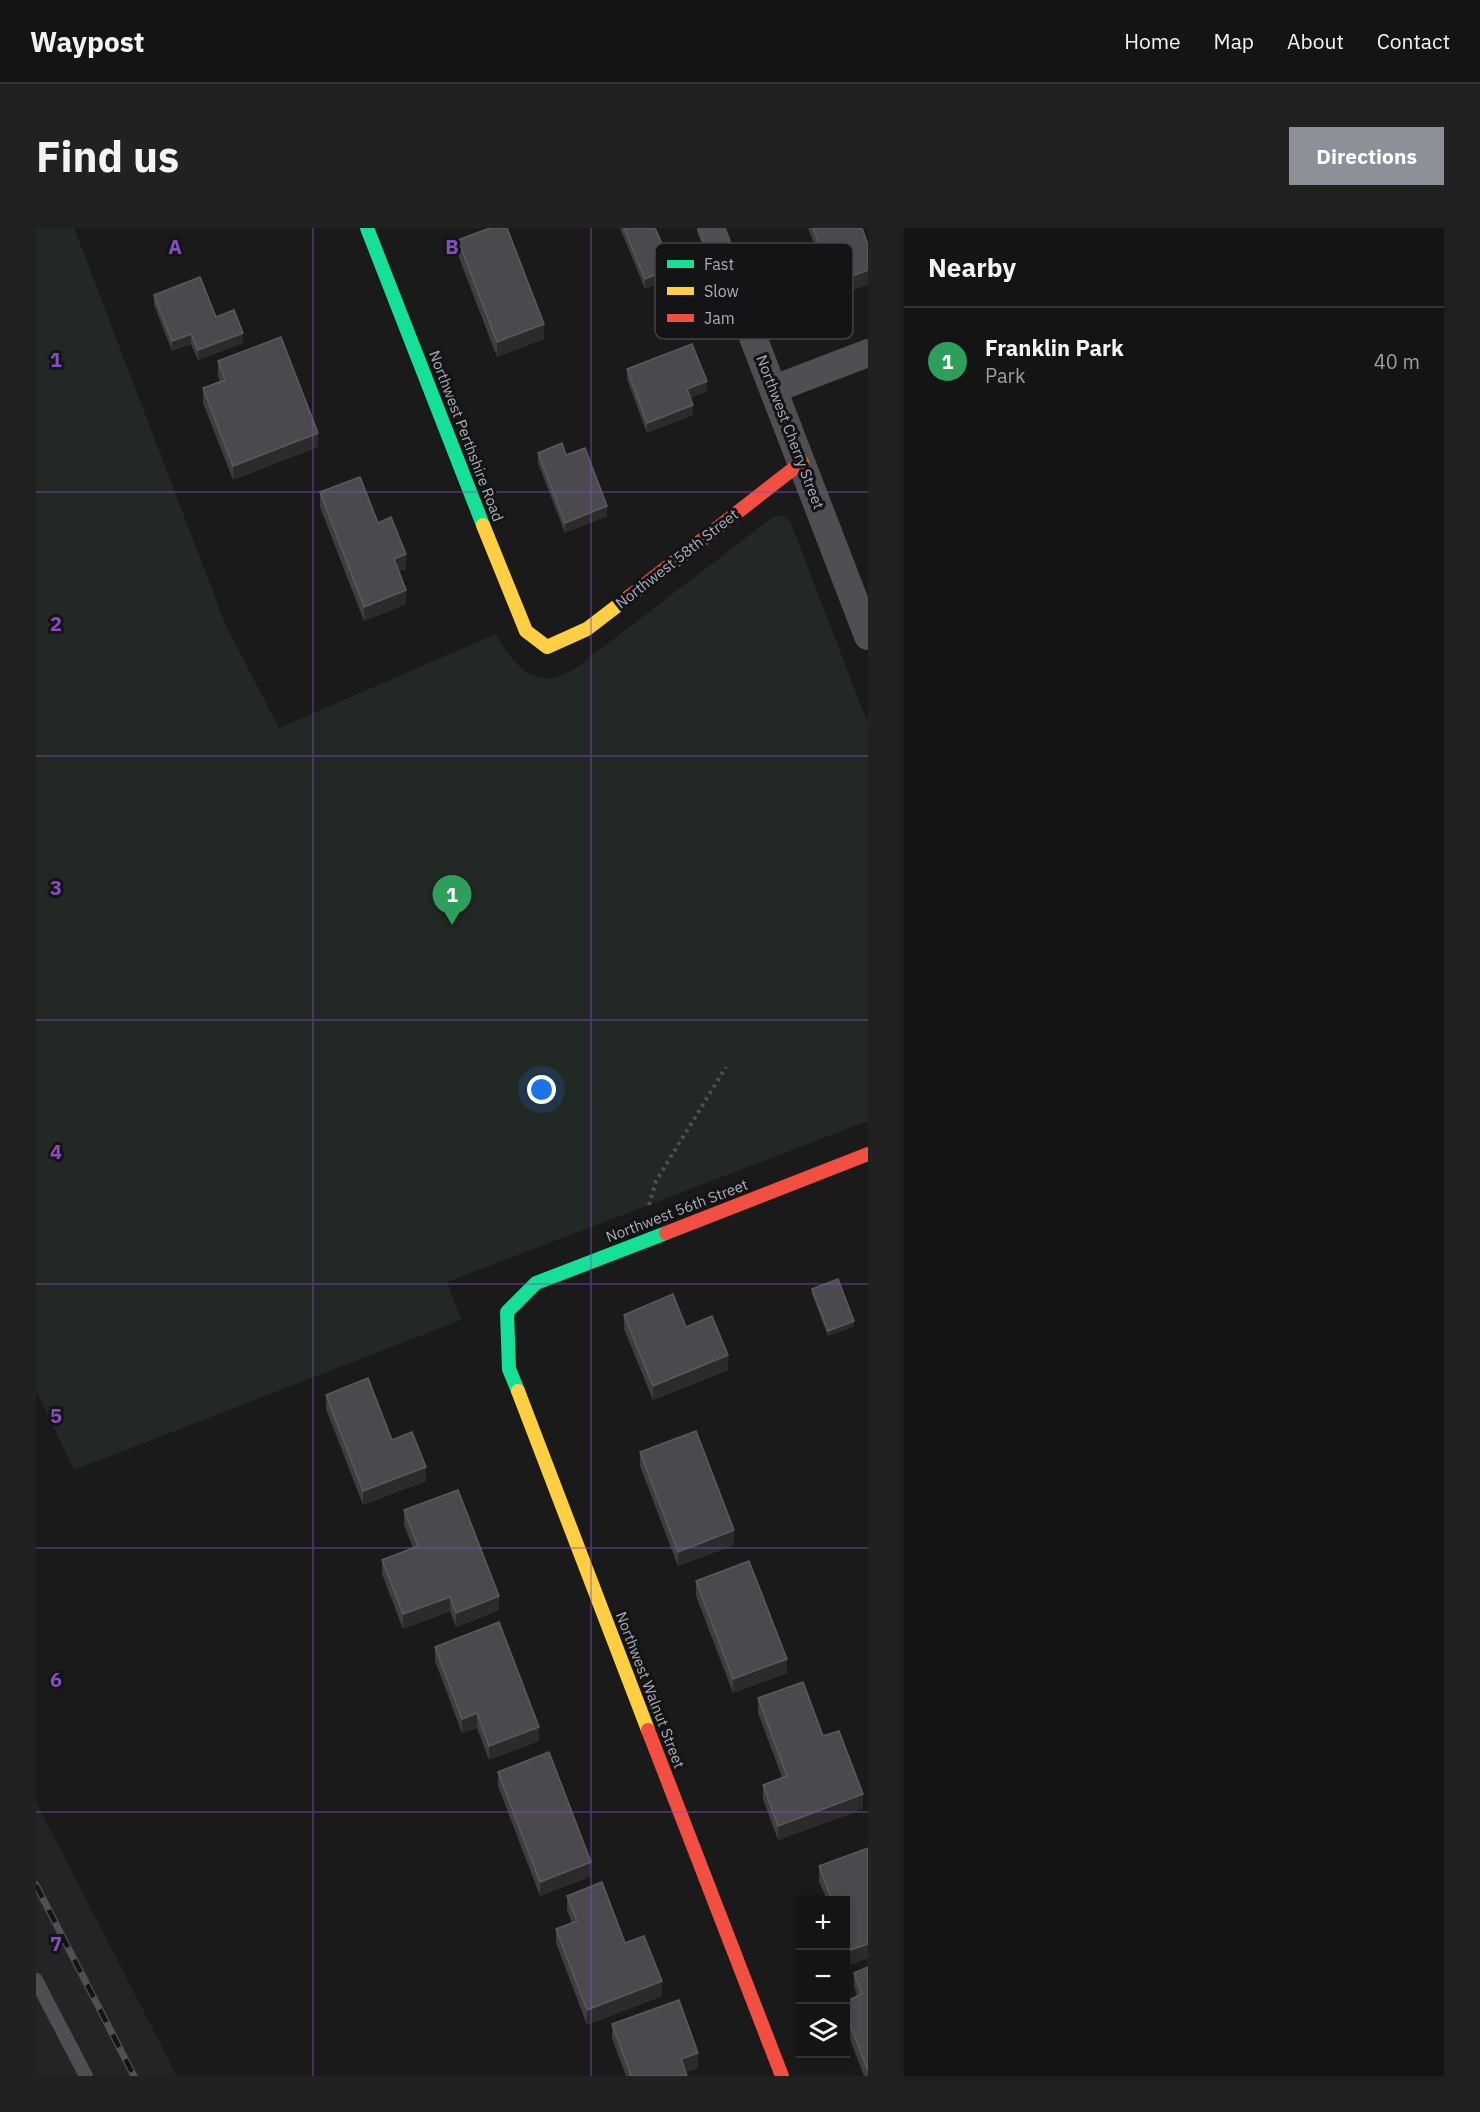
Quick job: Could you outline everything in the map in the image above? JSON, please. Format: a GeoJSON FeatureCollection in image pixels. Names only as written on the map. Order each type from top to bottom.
{"type":"FeatureCollection","features":[{"type":"Feature","properties":{"kind":"street","name":"Northwest Perthshire Road"},"geometry":{"type":"LineString","coordinates":[[367,228],[516,609],[526,631],[547,647]]}},
{"type":"Feature","properties":{"kind":"street","name":"Northwest Cherry Street"},"geometry":{"type":"LineString","coordinates":[[711,228],[717,243]]}},
{"type":"Feature","properties":{"kind":"street","name":"Northwest Cherry Street"},"geometry":{"type":"LineString","coordinates":[[754,339],[868,636]]}},
{"type":"Feature","properties":{"kind":"street"},"geometry":{"type":"LineString","coordinates":[[774,389],[868,353]]}},
{"type":"Feature","properties":{"kind":"street","name":"Northwest 58th Street"},"geometry":{"type":"LineString","coordinates":[[547,647],[586,629],[802,462]]}},
{"type":"Feature","properties":{"kind":"street","name":"Northwest 56th Street"},"geometry":{"type":"LineString","coordinates":[[507,1312],[536,1283],[868,1154]]}},
{"type":"Feature","properties":{"kind":"street","name":"Northwest Walnut Street"},"geometry":{"type":"LineString","coordinates":[[507,1312],[509,1369],[782,2076]]}},
{"type":"Feature","properties":{"kind":"lane"},"geometry":{"type":"LineString","coordinates":[[36,1980],[86,2076]]}},
{"type":"Feature","properties":{"kind":"path"},"geometry":{"type":"LineString","coordinates":[[656,1236],[647,1215],[656,1181],[726,1067]]}},
{"type":"Feature","properties":{"kind":"shaded area"},"geometry":{"type":"Polygon","coordinates":[[[36,228],[74,228],[226,626],[279,728],[496,634],[510,657],[531,674],[549,679],[572,671],[773,517],[782,516],[790,521],[868,724],[868,1121],[447,1282],[461,1320],[74,1470],[36,1390],[36,228]]]}},
{"type":"Feature","properties":{"kind":"shaded area"},"geometry":{"type":"Polygon","coordinates":[[[36,1802],[177,2076],[36,2076],[36,1802]]]}},
{"type":"Feature","properties":{"kind":"building"},"geometry":{"type":"Polygon","coordinates":[[[490,228],[507,228],[544,324],[497,342],[458,240],[490,228]]]}},
{"type":"Feature","properties":{"kind":"building"},"geometry":{"type":"Polygon","coordinates":[[[624,228],[655,228],[662,243],[655,243],[655,275],[645,279],[624,228]]]}},
{"type":"Feature","properties":{"kind":"building"},"geometry":{"type":"Polygon","coordinates":[[[813,228],[862,228],[868,245],[868,270],[853,276],[853,243],[819,243],[813,228]]]}},
{"type":"Feature","properties":{"kind":"building"},"geometry":{"type":"Polygon","coordinates":[[[200,277],[216,317],[234,310],[243,333],[198,350],[191,334],[172,341],[154,295],[200,277]]]}},
{"type":"Feature","properties":{"kind":"building"},"geometry":{"type":"Polygon","coordinates":[[[281,337],[318,433],[233,466],[203,388],[225,380],[218,361],[281,337]]]}},
{"type":"Feature","properties":{"kind":"building"},"geometry":{"type":"Polygon","coordinates":[[[692,344],[707,381],[687,389],[693,405],[647,423],[627,369],[692,344]]]}},
{"type":"Feature","properties":{"kind":"building"},"geometry":{"type":"Polygon","coordinates":[[[562,443],[566,455],[585,448],[607,506],[565,523],[538,453],[562,443]]]}},
{"type":"Feature","properties":{"kind":"building"},"geometry":{"type":"Polygon","coordinates":[[[360,477],[378,523],[391,517],[406,554],[394,559],[406,590],[364,607],[320,492],[360,477]]]}},
{"type":"Feature","properties":{"kind":"building"},"geometry":{"type":"Polygon","coordinates":[[[838,1279],[854,1321],[828,1331],[812,1289],[838,1279]]]}},
{"type":"Feature","properties":{"kind":"building"},"geometry":{"type":"Polygon","coordinates":[[[673,1294],[686,1327],[712,1316],[728,1355],[653,1386],[624,1315],[673,1294]]]}},
{"type":"Feature","properties":{"kind":"building"},"geometry":{"type":"Polygon","coordinates":[[[368,1378],[392,1440],[412,1432],[426,1467],[363,1491],[326,1395],[368,1378]]]}},
{"type":"Feature","properties":{"kind":"building"},"geometry":{"type":"Polygon","coordinates":[[[696,1431],[734,1530],[678,1552],[640,1452],[696,1431]]]}},
{"type":"Feature","properties":{"kind":"building"},"geometry":{"type":"Polygon","coordinates":[[[458,1490],[499,1596],[456,1613],[450,1597],[403,1614],[382,1560],[418,1546],[404,1510],[458,1490]]]}},
{"type":"Feature","properties":{"kind":"building"},"geometry":{"type":"Polygon","coordinates":[[[749,1561],[787,1659],[733,1679],[696,1581],[749,1561]]]}},
{"type":"Feature","properties":{"kind":"building"},"geometry":{"type":"Polygon","coordinates":[[[499,1622],[539,1727],[489,1746],[477,1713],[462,1719],[435,1647],[499,1622]]]}},
{"type":"Feature","properties":{"kind":"building"},"geometry":{"type":"Polygon","coordinates":[[[803,1682],[823,1736],[839,1731],[863,1794],[778,1826],[763,1785],[787,1776],[758,1698],[803,1682]]]}},
{"type":"Feature","properties":{"kind":"building"},"geometry":{"type":"Polygon","coordinates":[[[549,1752],[591,1862],[540,1882],[498,1772],[549,1752]]]}},
{"type":"Feature","properties":{"kind":"building"},"geometry":{"type":"Polygon","coordinates":[[[868,1848],[868,1944],[850,1950],[850,1896],[830,1896],[819,1866],[868,1848]]]}},
{"type":"Feature","properties":{"kind":"building"},"geometry":{"type":"Polygon","coordinates":[[[602,1882],[625,1943],[644,1936],[662,1981],[587,2010],[556,1929],[577,1921],[567,1896],[602,1882]]]}},
{"type":"Feature","properties":{"kind":"building"},"geometry":{"type":"Polygon","coordinates":[[[868,1967],[868,2071],[850,2024],[850,1999],[862,1994],[854,1973],[868,1967]]]}},
{"type":"Feature","properties":{"kind":"building"},"geometry":{"type":"Polygon","coordinates":[[[679,2000],[698,2053],[681,2059],[687,2076],[629,2076],[631,2075],[612,2024],[679,2000]]]}},
{"type":"Feature","properties":{"kind":"railway"},"geometry":{"type":"LineString","coordinates":[[36,1885],[134,2076]]}},
{"type":"Feature","properties":{"kind":"traffic: fast"},"geometry":{"type":"LineString","coordinates":[[367,228],[483,525]]}},
{"type":"Feature","properties":{"kind":"traffic: fast"},"geometry":{"type":"LineString","coordinates":[[518,1391],[509,1369],[507,1312],[536,1283],[666,1233]]}},
{"type":"Feature","properties":{"kind":"traffic: slow"},"geometry":{"type":"LineString","coordinates":[[483,525],[526,631],[547,647],[587,629],[630,596]]}},
{"type":"Feature","properties":{"kind":"traffic: slow"},"geometry":{"type":"LineString","coordinates":[[518,1391],[648,1730]]}},
{"type":"Feature","properties":{"kind":"traffic: jam"},"geometry":{"type":"LineString","coordinates":[[630,596],[802,462]]}},
{"type":"Feature","properties":{"kind":"traffic: jam"},"geometry":{"type":"LineString","coordinates":[[666,1233],[868,1154]]}},
{"type":"Feature","properties":{"kind":"traffic: jam"},"geometry":{"type":"LineString","coordinates":[[648,1730],[782,2076]]}},
{"type":"Feature","properties":{"kind":"place","name":"Franklin Park"},"geometry":{"type":"Point","coordinates":[452,925]}}]}
